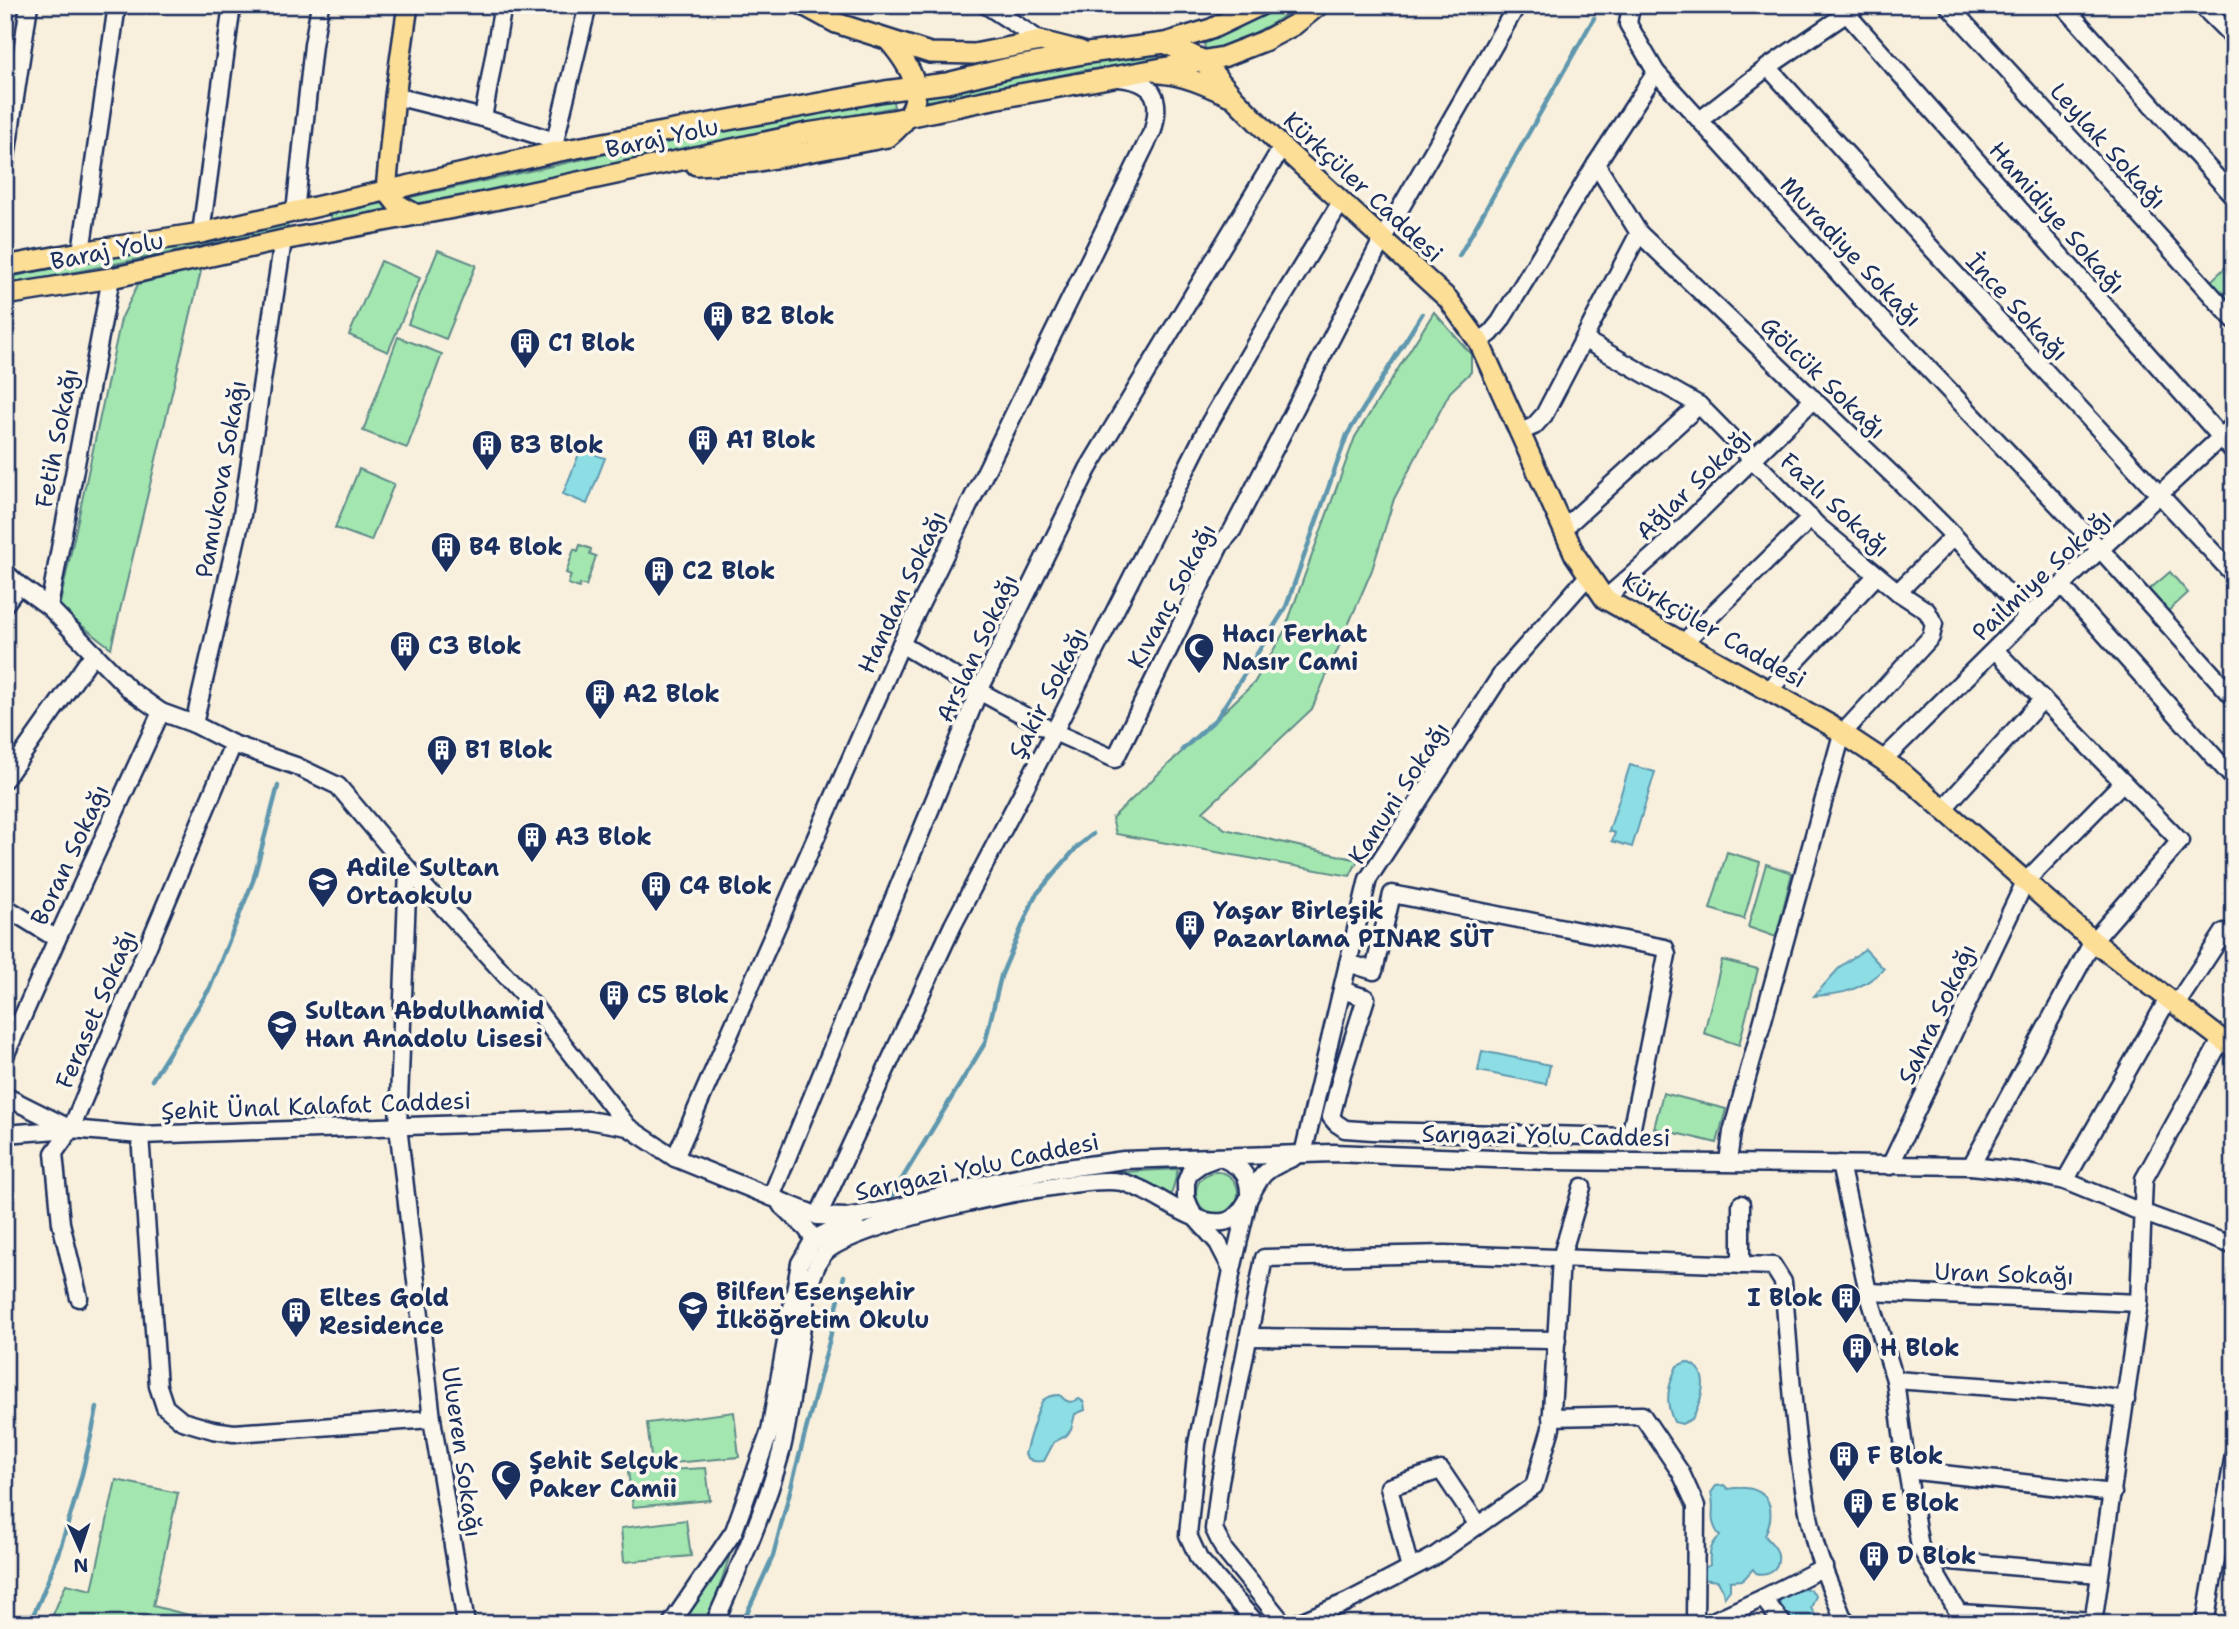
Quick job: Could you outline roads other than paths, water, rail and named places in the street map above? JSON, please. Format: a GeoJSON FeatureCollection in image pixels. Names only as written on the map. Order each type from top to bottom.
{"type":"FeatureCollection","features":[{"type":"Feature","properties":{"kind":"main road"},"geometry":{"type":"LineString","coordinates":[[408,5],[386,190],[397,204],[417,215]]}},
{"type":"Feature","properties":{"kind":"main road"},"geometry":{"type":"LineString","coordinates":[[803,5],[836,23],[930,53],[974,54]]}},
{"type":"Feature","properties":{"kind":"main road","name":"Baraj Yolu"},"geometry":{"type":"LineString","coordinates":[[5,266],[201,233],[331,205],[555,147],[947,83],[1007,68],[1088,53],[1165,43],[1211,29],[1261,5]]}},
{"type":"Feature","properties":{"kind":"main road","name":"Baraj Yolu"},"geometry":{"type":"LineString","coordinates":[[5,295],[111,278],[807,133],[1223,57],[1264,41],[1294,25],[1319,5]]}},
{"type":"Feature","properties":{"kind":"main road"},"geometry":{"type":"LineString","coordinates":[[888,40],[906,60],[916,87],[915,102],[909,116]]}},
{"type":"Feature","properties":{"kind":"main road"},"geometry":{"type":"LineString","coordinates":[[962,105],[952,98],[947,83],[949,67],[959,58],[1041,41],[1088,53]]}},
{"type":"Feature","properties":{"kind":"main road"},"geometry":{"type":"LineString","coordinates":[[1165,43],[1202,60]]}},
{"type":"Feature","properties":{"kind":"main road","name":"Kürkçüler Caddesi"},"geometry":{"type":"LineString","coordinates":[[1202,60],[1235,99],[1282,147],[1448,299],[1479,342],[1575,555],[1605,599],[1842,734],[1900,772],[2093,941],[2227,1045]]}},
{"type":"Feature","properties":{"kind":"main road"},"geometry":{"type":"LineString","coordinates":[[1142,72],[1175,74],[1235,99]]}},
{"type":"Feature","properties":{"kind":"street"},"geometry":{"type":"LineString","coordinates":[[5,164],[29,5]]}},
{"type":"Feature","properties":{"kind":"street"},"geometry":{"type":"LineString","coordinates":[[81,252],[117,5]]}},
{"type":"Feature","properties":{"kind":"street"},"geometry":{"type":"LineString","coordinates":[[201,233],[232,5]]}},
{"type":"Feature","properties":{"kind":"street"},"geometry":{"type":"LineString","coordinates":[[295,212],[313,45],[320,5]]}},
{"type":"Feature","properties":{"kind":"street"},"geometry":{"type":"LineString","coordinates":[[483,118],[503,5]]}},
{"type":"Feature","properties":{"kind":"street"},"geometry":{"type":"LineString","coordinates":[[396,96],[483,118],[555,147],[588,5]]}},
{"type":"Feature","properties":{"kind":"street"},"geometry":{"type":"LineString","coordinates":[[986,5],[1010,13],[1041,41]]}},
{"type":"Feature","properties":{"kind":"street"},"geometry":{"type":"LineString","coordinates":[[1382,240],[1517,5]]}},
{"type":"Feature","properties":{"kind":"street","name":"Muradiye Sokağı"},"geometry":{"type":"LineString","coordinates":[[1631,5],[1629,24],[1656,72],[1860,297],[2101,551],[2234,698]]}},
{"type":"Feature","properties":{"kind":"street","name":"Leylak Sokağı"},"geometry":{"type":"LineString","coordinates":[[1948,5],[2234,320]]}},
{"type":"Feature","properties":{"kind":"street"},"geometry":{"type":"LineString","coordinates":[[2063,5],[2234,197]]}},
{"type":"Feature","properties":{"kind":"street"},"geometry":{"type":"LineString","coordinates":[[2202,5],[2234,38]]}},
{"type":"Feature","properties":{"kind":"street"},"geometry":{"type":"LineString","coordinates":[[1700,120],[1768,67],[1853,9]]}},
{"type":"Feature","properties":{"kind":"street","name":"Hamidiye Sokağı"},"geometry":{"type":"LineString","coordinates":[[1853,9],[2234,452]]}},
{"type":"Feature","properties":{"kind":"street","name":"İnce Sokağı"},"geometry":{"type":"LineString","coordinates":[[1768,67],[2234,575]]}},
{"type":"Feature","properties":{"kind":"street"},"geometry":{"type":"LineString","coordinates":[[1479,342],[1492,333],[1500,322],[1596,164],[1656,72]]}},
{"type":"Feature","properties":{"kind":"street","name":"Handan Sokağı"},"geometry":{"type":"LineString","coordinates":[[675,1158],[901,644],[1153,130],[1158,111],[1155,97],[1146,86],[1133,79],[1112,78]]}},
{"type":"Feature","properties":{"kind":"street","name":"Arslan Sokağı"},"geometry":{"type":"LineString","coordinates":[[771,1197],[979,691],[1088,469],[1282,147]]}},
{"type":"Feature","properties":{"kind":"street","name":"Gölcük Sokağı"},"geometry":{"type":"LineString","coordinates":[[1596,164],[1639,233],[1954,536],[2029,617]]}},
{"type":"Feature","properties":{"kind":"street","name":"Şakir Sokağı"},"geometry":{"type":"LineString","coordinates":[[818,1216],[953,925],[1054,732],[1210,422],[1341,202]]}},
{"type":"Feature","properties":{"kind":"street"},"geometry":{"type":"LineString","coordinates":[[1520,432],[1534,426],[1545,415],[1639,233]]}},
{"type":"Feature","properties":{"kind":"street","name":"Pamukova Sokağı"},"geometry":{"type":"LineString","coordinates":[[194,724],[242,515],[284,240]]}},
{"type":"Feature","properties":{"kind":"street","name":"Kıvanç Sokağı"},"geometry":{"type":"LineString","coordinates":[[901,644],[1054,732],[1115,759],[1220,545],[1232,531],[1382,240]]}},
{"type":"Feature","properties":{"kind":"street","name":"Fetih Sokağı"},"geometry":{"type":"LineString","coordinates":[[49,607],[111,278]]}},
{"type":"Feature","properties":{"kind":"street","name":"Fazlı Sokağı"},"geometry":{"type":"LineString","coordinates":[[1585,340],[1699,405],[1811,518],[1877,575],[1932,617],[1934,631],[1931,637],[1842,734]]}},
{"type":"Feature","properties":{"kind":"street","name":"Ağlar Sokağı"},"geometry":{"type":"LineString","coordinates":[[1605,599],[1660,550],[1814,399]]}},
{"type":"Feature","properties":{"kind":"street"},"geometry":{"type":"LineString","coordinates":[[1563,529],[1699,405]]}},
{"type":"Feature","properties":{"kind":"street","name":"Pailmiye Sokağı"},"geometry":{"type":"LineString","coordinates":[[1883,760],[2029,617],[2234,425]]}},
{"type":"Feature","properties":{"kind":"street"},"geometry":{"type":"LineString","coordinates":[[1684,643],[1811,518]]}},
{"type":"Feature","properties":{"kind":"street"},"geometry":{"type":"LineString","coordinates":[[1898,592],[1954,536]]}},
{"type":"Feature","properties":{"kind":"street","name":"Sarıgazi Yolu Caddesi"},"geometry":{"type":"LineString","coordinates":[[5,572],[49,607],[130,690],[161,712],[194,724],[233,744],[296,766],[338,786],[408,869],[532,1004],[628,1127],[675,1158],[818,1216],[847,1217],[887,1210],[1046,1171],[1124,1160],[1303,1154],[1548,1161],[1971,1166],[2018,1171],[2065,1181],[2142,1213],[2234,1246]]}},
{"type":"Feature","properties":{"kind":"street","name":"Kanuni Sokağı"},"geometry":{"type":"LineString","coordinates":[[1303,1154],[1368,879],[1503,673],[1588,575]]}},
{"type":"Feature","properties":{"kind":"street"},"geometry":{"type":"LineString","coordinates":[[1768,691],[1877,575]]}},
{"type":"Feature","properties":{"kind":"street"},"geometry":{"type":"LineString","coordinates":[[5,604],[19,585]]}},
{"type":"Feature","properties":{"kind":"street"},"geometry":{"type":"LineString","coordinates":[[2062,586],[2234,779]]}},
{"type":"Feature","properties":{"kind":"street"},"geometry":{"type":"LineString","coordinates":[[1971,1166],[2093,941],[2180,841],[1995,650]]}},
{"type":"Feature","properties":{"kind":"street"},"geometry":{"type":"LineString","coordinates":[[5,779],[94,653]]}},
{"type":"Feature","properties":{"kind":"street"},"geometry":{"type":"LineString","coordinates":[[1943,809],[2043,699]]}},
{"type":"Feature","properties":{"kind":"street","name":"Boran Sokağı"},"geometry":{"type":"LineString","coordinates":[[5,1056],[161,712]]}},
{"type":"Feature","properties":{"kind":"street"},"geometry":{"type":"LineString","coordinates":[[1728,1162],[1732,1132],[1842,734]]}},
{"type":"Feature","properties":{"kind":"street","name":"Feraset Sokağı"},"geometry":{"type":"LineString","coordinates":[[79,1297],[61,1223],[54,1153],[71,1129],[233,744]]}},
{"type":"Feature","properties":{"kind":"street","name":"Sahra Sokağı"},"geometry":{"type":"LineString","coordinates":[[1890,1166],[2025,882],[2123,782]]}},
{"type":"Feature","properties":{"kind":"street","name":"Ulueren Sokağı"},"geometry":{"type":"LineString","coordinates":[[408,869],[398,1126],[432,1419],[466,1624]]}},
{"type":"Feature","properties":{"kind":"street"},"geometry":{"type":"LineString","coordinates":[[1392,894],[1665,948],[1667,955],[1630,1137],[1373,1131],[1342,1127],[1331,1116],[1366,998],[1392,894]]}},
{"type":"Feature","properties":{"kind":"street"},"geometry":{"type":"LineString","coordinates":[[5,906],[57,939]]}},
{"type":"Feature","properties":{"kind":"street"},"geometry":{"type":"LineString","coordinates":[[2065,1181],[2172,1002],[2224,932]]}},
{"type":"Feature","properties":{"kind":"street"},"geometry":{"type":"LineString","coordinates":[[1348,963],[1374,971]]}},
{"type":"Feature","properties":{"kind":"street"},"geometry":{"type":"LineString","coordinates":[[1342,990],[1366,998]]}},
{"type":"Feature","properties":{"kind":"street"},"geometry":{"type":"LineString","coordinates":[[1840,1164],[1868,1292],[1895,1380],[1920,1547],[1962,1618],[2094,1622],[2139,1303],[2144,1179],[2227,1045]]}},
{"type":"Feature","properties":{"kind":"street"},"geometry":{"type":"LineString","coordinates":[[5,1096],[71,1129]]}},
{"type":"Feature","properties":{"kind":"street","name":"Şehit Ünal Kalafat Caddesi"},"geometry":{"type":"LineString","coordinates":[[5,1134],[71,1129],[140,1135],[587,1121],[628,1127]]}},
{"type":"Feature","properties":{"kind":"street"},"geometry":{"type":"LineString","coordinates":[[140,1135],[158,1386],[160,1397],[173,1416],[192,1425],[234,1433],[432,1419]]}},
{"type":"Feature","properties":{"kind":"street"},"geometry":{"type":"LineString","coordinates":[[771,1197],[806,1228],[814,1240],[831,1243],[898,1221],[1001,1195],[1086,1182],[1121,1182],[1210,1223],[1227,1222],[1236,1217],[1263,1174],[1303,1154]]}},
{"type":"Feature","properties":{"kind":"street"},"geometry":{"type":"LineString","coordinates":[[1231,1270],[1218,1243],[1193,1215],[1186,1198],[1186,1182],[1190,1172],[1219,1157],[1235,1163],[1245,1175],[1249,1196],[1231,1270],[1197,1444],[1188,1535],[1199,1559],[1257,1624]]}},
{"type":"Feature","properties":{"kind":"street"},"geometry":{"type":"LineString","coordinates":[[1296,1624],[1347,1602],[1433,1557],[1534,1486],[1550,1428],[1561,1258],[1582,1187]]}},
{"type":"Feature","properties":{"kind":"street"},"geometry":{"type":"LineString","coordinates":[[1741,1204],[1741,1265]]}},
{"type":"Feature","properties":{"kind":"street"},"geometry":{"type":"LineString","coordinates":[[671,1624],[734,1531],[770,1431],[800,1263],[814,1240],[844,1224],[887,1210]]}},
{"type":"Feature","properties":{"kind":"street"},"geometry":{"type":"LineString","coordinates":[[714,1624],[752,1540],[781,1450],[806,1303],[814,1272],[824,1253],[853,1237]]}},
{"type":"Feature","properties":{"kind":"street"},"geometry":{"type":"LineString","coordinates":[[1284,1624],[1224,1550],[1214,1529],[1220,1480],[1264,1258],[1445,1254],[1773,1266],[1783,1282],[1795,1417],[1805,1493],[1815,1542],[1842,1616],[1849,1624]]}},
{"type":"Feature","properties":{"kind":"street","name":"Uran Sokağı"},"geometry":{"type":"LineString","coordinates":[[1868,1292],[2139,1303]]}},
{"type":"Feature","properties":{"kind":"street"},"geometry":{"type":"LineString","coordinates":[[1250,1337],[1557,1340]]}},
{"type":"Feature","properties":{"kind":"street"},"geometry":{"type":"LineString","coordinates":[[1895,1380],[2087,1394],[2126,1400]]}},
{"type":"Feature","properties":{"kind":"street"},"geometry":{"type":"LineString","coordinates":[[1551,1417],[1642,1415],[1681,1473],[1696,1506],[1695,1624]]}},
{"type":"Feature","properties":{"kind":"street"},"geometry":{"type":"LineString","coordinates":[[2210,1622],[2233,1458]]}},
{"type":"Feature","properties":{"kind":"street"},"geometry":{"type":"LineString","coordinates":[[1410,1569],[1389,1487],[1441,1470],[1478,1525]]}},
{"type":"Feature","properties":{"kind":"street"},"geometry":{"type":"LineString","coordinates":[[1907,1470],[2113,1493]]}},
{"type":"Feature","properties":{"kind":"street"},"geometry":{"type":"LineString","coordinates":[[1928,1559],[2099,1574]]}},
{"type":"Feature","properties":{"kind":"street"},"geometry":{"type":"LineString","coordinates":[[1706,1624],[1824,1567]]}},
{"type":"Feature","properties":{"kind":"street"},"geometry":{"type":"LineString","coordinates":[[1763,1598],[1783,1624]]}},
{"type":"Feature","properties":{"kind":"water"},"geometry":{"type":"Polygon","coordinates":[[[581,449],[605,458],[587,504],[563,494],[581,449]]]}},
{"type":"Feature","properties":{"kind":"water"},"geometry":{"type":"Polygon","coordinates":[[[1630,765],[1655,772],[1632,847],[1612,841],[1615,833],[1609,831],[1630,765]]]}},
{"type":"Feature","properties":{"kind":"water"},"geometry":{"type":"Polygon","coordinates":[[[1865,949],[1884,969],[1852,990],[1814,996],[1841,966],[1865,949]]]}},
{"type":"Feature","properties":{"kind":"water"},"geometry":{"type":"Polygon","coordinates":[[[1482,1051],[1550,1065],[1546,1084],[1478,1071],[1482,1051]]]}},
{"type":"Feature","properties":{"kind":"water"},"geometry":{"type":"Polygon","coordinates":[[[1686,1362],[1700,1372],[1703,1386],[1692,1419],[1682,1424],[1674,1422],[1668,1394],[1677,1366],[1686,1362]]]}},
{"type":"Feature","properties":{"kind":"water"},"geometry":{"type":"Polygon","coordinates":[[[1060,1395],[1068,1402],[1079,1399],[1084,1402],[1085,1410],[1075,1414],[1071,1430],[1054,1442],[1044,1461],[1032,1460],[1025,1455],[1041,1403],[1047,1398],[1060,1395]]]}},
{"type":"Feature","properties":{"kind":"water"},"geometry":{"type":"Polygon","coordinates":[[[1724,1485],[1728,1489],[1752,1489],[1765,1496],[1770,1520],[1765,1536],[1777,1550],[1778,1560],[1775,1568],[1768,1573],[1756,1573],[1753,1569],[1743,1580],[1730,1581],[1730,1590],[1724,1598],[1718,1581],[1701,1579],[1701,1570],[1710,1565],[1711,1549],[1720,1536],[1714,1524],[1711,1493],[1716,1486],[1724,1485]]]}},
{"type":"Feature","properties":{"kind":"water"},"geometry":{"type":"Polygon","coordinates":[[[1801,1589],[1810,1590],[1816,1596],[1811,1608],[1820,1624],[1788,1624],[1777,1611],[1777,1603],[1783,1597],[1801,1589]]]}},
{"type":"Feature","properties":{"kind":"waterway"},"geometry":{"type":"LineString","coordinates":[[1459,256],[1594,18]]}},
{"type":"Feature","properties":{"kind":"waterway"},"geometry":{"type":"LineString","coordinates":[[1182,750],[1217,718],[1286,607],[1347,435],[1422,314]]}},
{"type":"Feature","properties":{"kind":"waterway"},"geometry":{"type":"LineString","coordinates":[[152,1080],[210,988],[253,881],[278,786]]}},
{"type":"Feature","properties":{"kind":"waterway"},"geometry":{"type":"LineString","coordinates":[[891,1197],[985,1043],[1001,976],[1035,896],[1077,847],[1093,834]]}},
{"type":"Feature","properties":{"kind":"waterway"},"geometry":{"type":"LineString","coordinates":[[742,1624],[773,1556],[844,1276]]}},
{"type":"Feature","properties":{"kind":"waterway"},"geometry":{"type":"LineString","coordinates":[[29,1624],[70,1518],[97,1408]]}},
{"type":"Feature","properties":{"kind":"place","name":"B2 Blok"},"geometry":{"type":"Point","coordinates":[718,343]}},
{"type":"Feature","properties":{"kind":"place","name":"C1 Blok"},"geometry":{"type":"Point","coordinates":[525,370]}},
{"type":"Feature","properties":{"kind":"place","name":"A1 Blok"},"geometry":{"type":"Point","coordinates":[703,467]}},
{"type":"Feature","properties":{"kind":"place","name":"B3 Blok"},"geometry":{"type":"Point","coordinates":[487,472]}},
{"type":"Feature","properties":{"kind":"place","name":"B4 Blok"},"geometry":{"type":"Point","coordinates":[446,574]}},
{"type":"Feature","properties":{"kind":"place","name":"C2 Blok"},"geometry":{"type":"Point","coordinates":[659,598]}},
{"type":"Feature","properties":{"kind":"place","name":"C3 Blok"},"geometry":{"type":"Point","coordinates":[405,673]}},
{"type":"Feature","properties":{"kind":"place","name":"Hacı Ferhat Nasır Cami"},"geometry":{"type":"Point","coordinates":[1199,675]}},
{"type":"Feature","properties":{"kind":"place","name":"A2 Blok"},"geometry":{"type":"Point","coordinates":[600,721]}},
{"type":"Feature","properties":{"kind":"place","name":"B1 Blok"},"geometry":{"type":"Point","coordinates":[442,777]}},
{"type":"Feature","properties":{"kind":"place","name":"A3 Blok"},"geometry":{"type":"Point","coordinates":[532,864]}},
{"type":"Feature","properties":{"kind":"place","name":"Adile Sultan Ortaokulu"},"geometry":{"type":"Point","coordinates":[323,909]}},
{"type":"Feature","properties":{"kind":"place","name":"C4 Blok"},"geometry":{"type":"Point","coordinates":[656,913]}},
{"type":"Feature","properties":{"kind":"place","name":"Yaşar Birleşik Pazarlama PINAR SÜT"},"geometry":{"type":"Point","coordinates":[1190,952]}},
{"type":"Feature","properties":{"kind":"place","name":"C5 Blok"},"geometry":{"type":"Point","coordinates":[614,1022]}},
{"type":"Feature","properties":{"kind":"place","name":"Sultan Abdulhamid Han Anadolu Lisesi"},"geometry":{"type":"Point","coordinates":[282,1052]}},
{"type":"Feature","properties":{"kind":"place","name":"I Blok"},"geometry":{"type":"Point","coordinates":[1846,1325]}},
{"type":"Feature","properties":{"kind":"place","name":"Bilfen Esenşehir İlköğretim Okulu"},"geometry":{"type":"Point","coordinates":[693,1333]}},
{"type":"Feature","properties":{"kind":"place","name":"Eltes Gold Residence"},"geometry":{"type":"Point","coordinates":[296,1339]}},
{"type":"Feature","properties":{"kind":"place","name":"H Blok"},"geometry":{"type":"Point","coordinates":[1857,1375]}},
{"type":"Feature","properties":{"kind":"place","name":"F Blok"},"geometry":{"type":"Point","coordinates":[1844,1483]}},
{"type":"Feature","properties":{"kind":"place","name":"Şehit Selçuk Paker Camii"},"geometry":{"type":"Point","coordinates":[506,1502]}},
{"type":"Feature","properties":{"kind":"place","name":"E Blok"},"geometry":{"type":"Point","coordinates":[1858,1530]}},
{"type":"Feature","properties":{"kind":"place","name":"D Blok"},"geometry":{"type":"Point","coordinates":[1874,1583]}}]}
